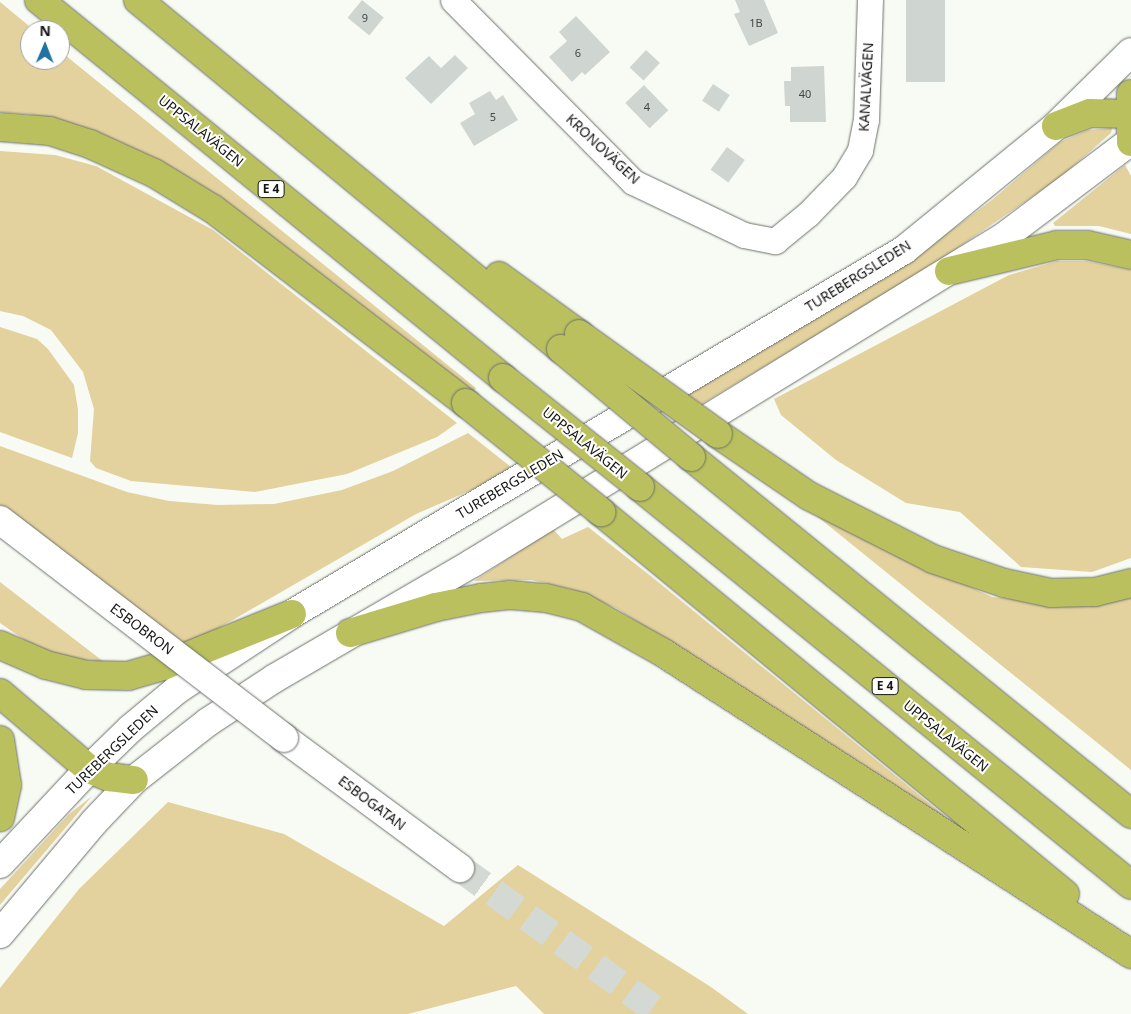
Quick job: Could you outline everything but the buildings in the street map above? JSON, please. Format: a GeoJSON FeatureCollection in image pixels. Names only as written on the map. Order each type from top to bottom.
{"type":"FeatureCollection","features":[{"type":"Feature","properties":{"kind":"highway","name":"UPPSALAVÄGEN"},"geometry":{"type":"LineString","coordinates":[[40,0],[503,378],[1131,885]]}},
{"type":"Feature","properties":{"kind":"highway"},"geometry":{"type":"LineString","coordinates":[[138,0],[321,148],[570,342],[691,457],[1131,814]]}},
{"type":"Feature","properties":{"kind":"highway"},"geometry":{"type":"LineString","coordinates":[[1056,126],[1090,113],[1130,107],[1131,141]]}},
{"type":"Feature","properties":{"kind":"highway"},"geometry":{"type":"LineString","coordinates":[[0,127],[50,131],[90,144],[154,173],[213,209],[466,403],[1131,948]]}},
{"type":"Feature","properties":{"kind":"highway"},"geometry":{"type":"LineString","coordinates":[[950,271],[1057,245],[1088,245],[1131,255]]}},
{"type":"Feature","properties":{"kind":"highway"},"geometry":{"type":"LineString","coordinates":[[570,342],[718,434],[809,496],[933,559],[1004,584],[1051,593],[1095,592],[1131,583]]}},
{"type":"Feature","properties":{"kind":"highway"},"geometry":{"type":"LineString","coordinates":[[350,633],[436,607],[481,598],[528,596],[582,607],[662,652],[1131,954]]}},
{"type":"Feature","properties":{"kind":"highway"},"geometry":{"type":"LineString","coordinates":[[0,645],[46,665],[86,675],[128,676],[164,666],[292,614]]}},
{"type":"Feature","properties":{"kind":"highway"},"geometry":{"type":"LineString","coordinates":[[0,693],[89,769],[109,777],[134,780]]}},
{"type":"Feature","properties":{"kind":"highway"},"geometry":{"type":"LineString","coordinates":[[0,740],[7,785],[0,817]]}},
{"type":"Feature","properties":{"kind":"main road","name":"TUREBERGSLEDEN"},"geometry":{"type":"LineString","coordinates":[[0,864],[89,769],[178,689],[292,614],[904,250],[1056,126],[1131,52]]}},
{"type":"Feature","properties":{"kind":"main road"},"geometry":{"type":"LineString","coordinates":[[0,934],[94,822],[134,780],[208,722],[350,633],[471,564],[950,271],[1005,236],[1131,141]]}},
{"type":"Feature","properties":{"kind":"main road","name":"ESBOBRON"},"geometry":{"type":"LineString","coordinates":[[0,520],[284,738]]}},
{"type":"Feature","properties":{"kind":"main road","name":"ESBOGATAN"},"geometry":{"type":"LineString","coordinates":[[284,738],[460,868]]}},
{"type":"Feature","properties":{"kind":"street","name":"KRONOVÄGEN"},"geometry":{"type":"LineString","coordinates":[[452,0],[633,182],[744,235],[775,241],[808,214]]}},
{"type":"Feature","properties":{"kind":"street","name":"KANALVÄGEN"},"geometry":{"type":"LineString","coordinates":[[808,214],[844,177],[860,150],[866,120],[870,0]]}},
{"type":"Feature","properties":{"kind":"shaded area"},"geometry":{"type":"Polygon","coordinates":[[[0,2],[22,20],[20,20],[20,70],[70,70],[70,59],[476,388],[471,394],[237,210],[160,163],[120,142],[75,125],[29,114],[0,112],[0,2]]]}},
{"type":"Feature","properties":{"kind":"shaded area"},"geometry":{"type":"Polygon","coordinates":[[[1112,128],[1111,133],[1061,177],[930,267],[702,404],[688,395],[906,264],[992,200],[1060,142],[1088,130],[1112,128]]]}},
{"type":"Feature","properties":{"kind":"shaded area"},"geometry":{"type":"Polygon","coordinates":[[[0,151],[55,155],[96,166],[213,230],[457,423],[437,437],[347,474],[255,492],[131,481],[96,468],[90,461],[94,409],[83,372],[51,330],[23,316],[0,311],[0,151]]]}},
{"type":"Feature","properties":{"kind":"shaded area"},"geometry":{"type":"Polygon","coordinates":[[[1125,165],[1131,176],[1131,234],[1099,226],[1055,226],[1053,223],[1125,165]]]}},
{"type":"Feature","properties":{"kind":"shaded area"},"geometry":{"type":"Polygon","coordinates":[[[1057,261],[1086,261],[1131,270],[1131,558],[1092,572],[1021,567],[960,512],[906,503],[836,460],[781,415],[774,399],[1009,275],[1057,261]]]}},
{"type":"Feature","properties":{"kind":"shaded area"},"geometry":{"type":"Polygon","coordinates":[[[0,327],[37,339],[48,349],[74,385],[78,410],[78,433],[72,458],[0,432],[0,327]]]}},
{"type":"Feature","properties":{"kind":"shaded area"},"geometry":{"type":"Polygon","coordinates":[[[468,433],[511,467],[492,481],[416,514],[186,647],[0,506],[0,446],[127,492],[169,501],[218,505],[274,504],[342,490],[393,471],[468,433]]]}},
{"type":"Feature","properties":{"kind":"shaded area"},"geometry":{"type":"Polygon","coordinates":[[[813,513],[992,597],[1067,605],[1131,594],[1131,770],[813,513]]]}},
{"type":"Feature","properties":{"kind":"shaded area"},"geometry":{"type":"Polygon","coordinates":[[[588,527],[973,839],[616,608],[570,589],[531,580],[474,581],[553,529],[562,539],[588,527]]]}},
{"type":"Feature","properties":{"kind":"shaded area"},"geometry":{"type":"Polygon","coordinates":[[[0,582],[104,662],[66,658],[39,650],[0,623],[0,582]]]}},
{"type":"Feature","properties":{"kind":"shaded area"},"geometry":{"type":"Polygon","coordinates":[[[92,796],[0,905],[0,889],[68,815],[92,796]]]}},
{"type":"Feature","properties":{"kind":"shaded area"},"geometry":{"type":"Polygon","coordinates":[[[168,802],[284,834],[444,926],[518,865],[711,987],[748,1014],[544,1014],[516,986],[408,1014],[0,1014],[0,988],[79,889],[168,802]]]}},
{"type":"Feature","properties":{"kind":"tunnel"},"geometry":{"type":"LineString","coordinates":[[460,868],[661,1014]]}}]}
